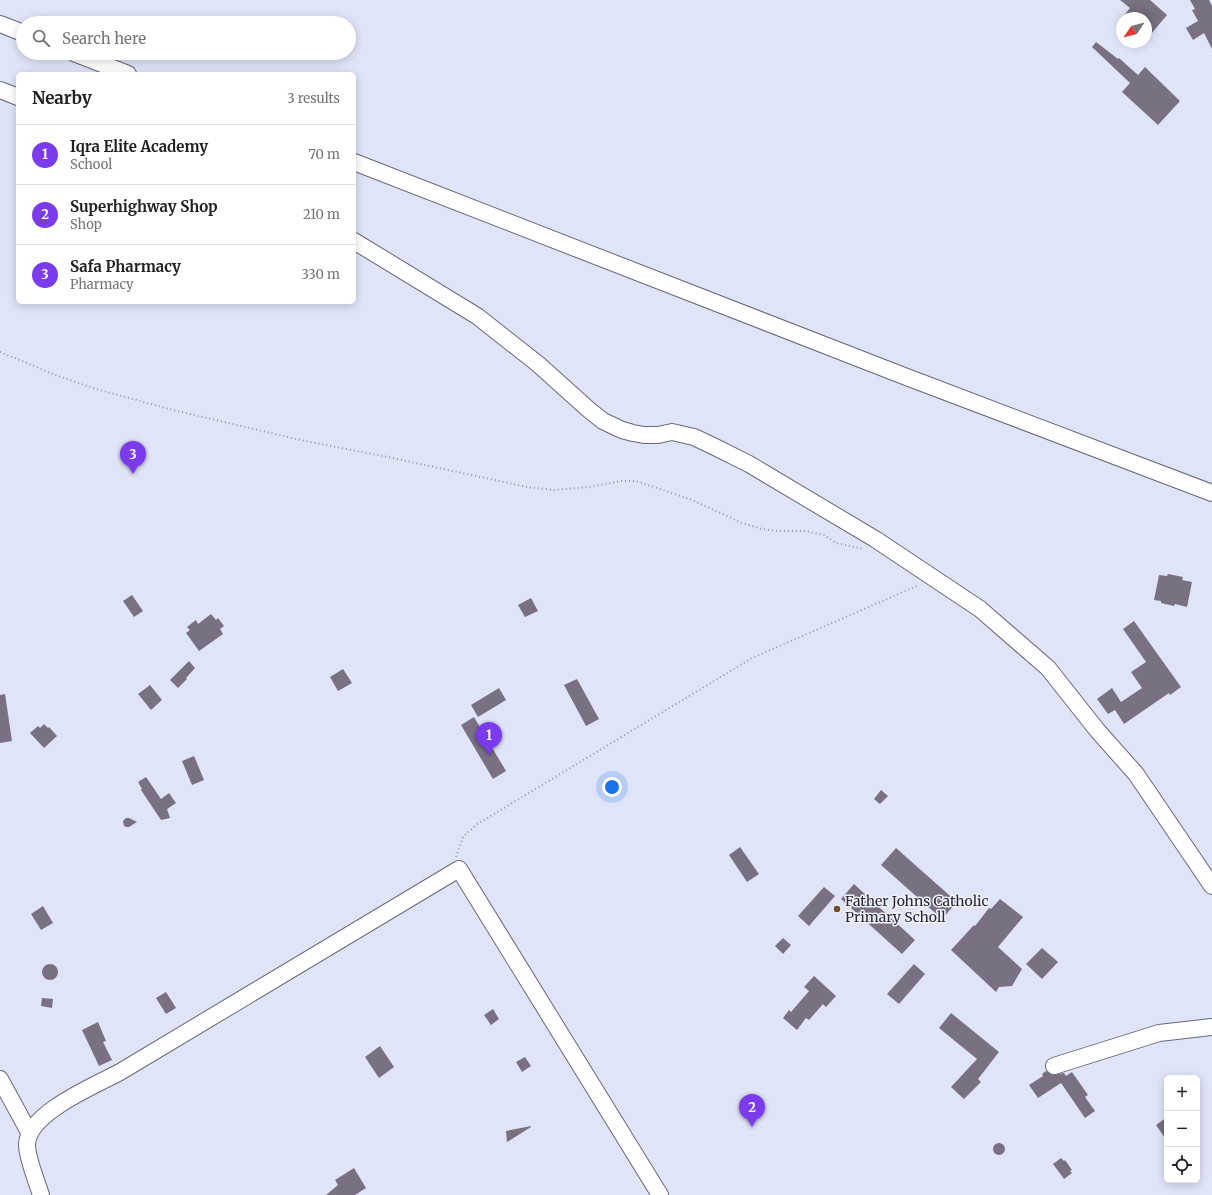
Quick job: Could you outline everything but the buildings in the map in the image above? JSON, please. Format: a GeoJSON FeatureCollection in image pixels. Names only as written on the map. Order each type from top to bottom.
{"type":"FeatureCollection","features":[{"type":"Feature","properties":{"kind":"street"},"geometry":{"type":"LineString","coordinates":[[0,24],[16,30]]}},
{"type":"Feature","properties":{"kind":"street"},"geometry":{"type":"LineString","coordinates":[[92,60],[123,72]]}},
{"type":"Feature","properties":{"kind":"street"},"geometry":{"type":"LineString","coordinates":[[0,90],[16,96]]}},
{"type":"Feature","properties":{"kind":"street"},"geometry":{"type":"LineString","coordinates":[[356,163],[904,376],[1212,493]]}},
{"type":"Feature","properties":{"kind":"street"},"geometry":{"type":"LineString","coordinates":[[356,242],[477,316],[538,364],[588,409],[603,420],[622,430],[633,433],[658,435],[672,432],[694,437],[749,464],[868,535],[980,609],[1048,668],[1097,730],[1136,774],[1212,886]]}},
{"type":"Feature","properties":{"kind":"street"},"geometry":{"type":"LineString","coordinates":[[41,1195],[27,1144],[30,1134],[43,1115],[63,1102],[127,1068],[459,869],[660,1195]]}},
{"type":"Feature","properties":{"kind":"street"},"geometry":{"type":"LineString","coordinates":[[1054,1066],[1158,1033],[1212,1027]]}},
{"type":"Feature","properties":{"kind":"street"},"geometry":{"type":"LineString","coordinates":[[0,1079],[30,1134]]}},
{"type":"Feature","properties":{"kind":"path"},"geometry":{"type":"LineString","coordinates":[[0,352],[58,376],[96,389],[173,410],[305,441],[383,456],[526,487],[554,490],[589,487],[621,481],[636,481],[692,500],[742,523],[762,529],[778,531],[805,531],[824,535],[836,543],[864,549]]}},
{"type":"Feature","properties":{"kind":"path"},"geometry":{"type":"LineString","coordinates":[[459,869],[456,857],[464,836],[469,830],[483,821],[752,658],[935,578]]}},
{"type":"Feature","properties":{"kind":"place","name":"Safa Pharmacy"},"geometry":{"type":"Point","coordinates":[133,474]}},
{"type":"Feature","properties":{"kind":"place","name":"Iqra Elite Academy"},"geometry":{"type":"Point","coordinates":[489,755]}},
{"type":"Feature","properties":{"kind":"place","name":"Father Johns Catholic Primary Scholl"},"geometry":{"type":"Point","coordinates":[837,909]}},
{"type":"Feature","properties":{"kind":"place","name":"Superhighway Shop"},"geometry":{"type":"Point","coordinates":[752,1127]}}]}
